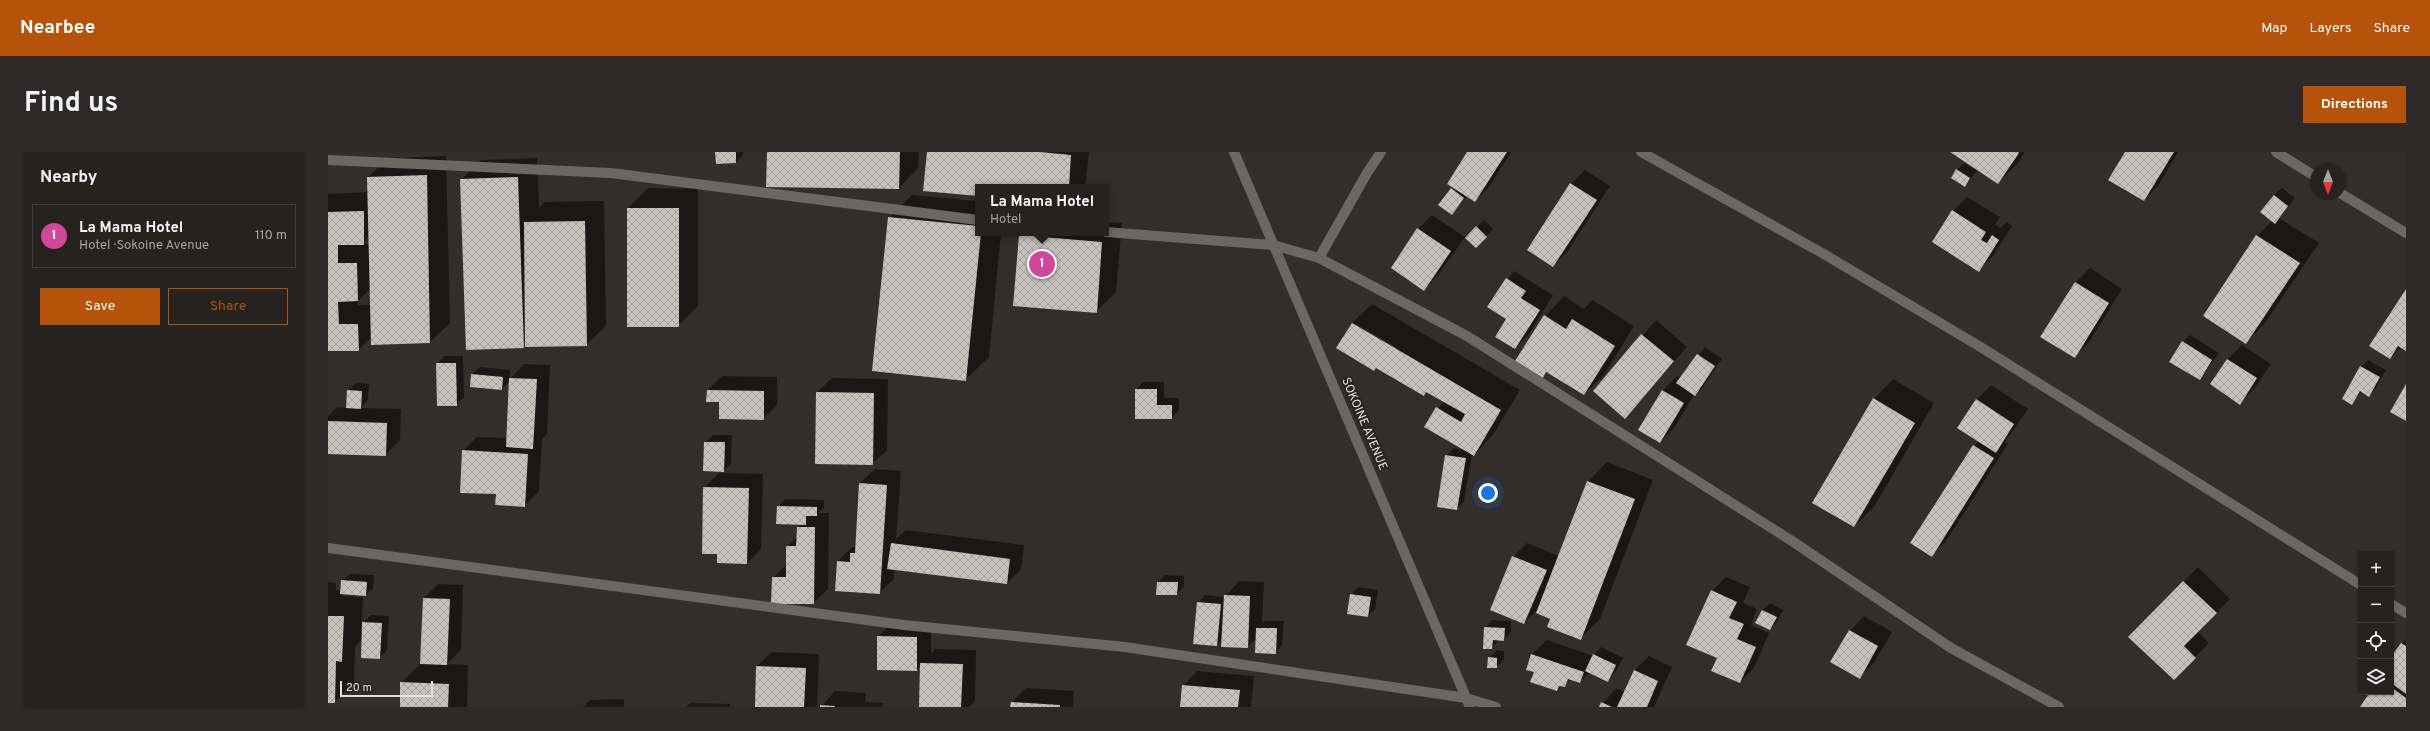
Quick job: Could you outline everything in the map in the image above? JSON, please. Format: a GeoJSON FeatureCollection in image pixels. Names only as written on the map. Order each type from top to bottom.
{"type":"FeatureCollection","features":[{"type":"Feature","properties":{"kind":"street","name":"SOKOINE AVENUE"},"geometry":{"type":"LineString","coordinates":[[1234,152],[1468,702]]}},
{"type":"Feature","properties":{"kind":"street"},"geometry":{"type":"LineString","coordinates":[[1318,258],[1367,173],[1381,152]]}},
{"type":"Feature","properties":{"kind":"street"},"geometry":{"type":"LineString","coordinates":[[1641,152],[1822,252],[1979,346],[2358,583]]}},
{"type":"Feature","properties":{"kind":"street"},"geometry":{"type":"LineString","coordinates":[[2276,152],[2310,173]]}},
{"type":"Feature","properties":{"kind":"street"},"geometry":{"type":"LineString","coordinates":[[328,160],[611,173],[975,220]]}},
{"type":"Feature","properties":{"kind":"street"},"geometry":{"type":"LineString","coordinates":[[2346,197],[2406,233]]}},
{"type":"Feature","properties":{"kind":"street"},"geometry":{"type":"LineString","coordinates":[[1109,232],[1273,245],[1318,258],[1467,336],[1792,541],[1951,648],[2060,707]]}},
{"type":"Feature","properties":{"kind":"street"},"geometry":{"type":"LineString","coordinates":[[328,548],[904,625],[1125,647],[1496,707]]}},
{"type":"Feature","properties":{"kind":"street"},"geometry":{"type":"LineString","coordinates":[[2394,606],[2406,613]]}},
{"type":"Feature","properties":{"kind":"building"},"geometry":{"type":"Polygon","coordinates":[[[715,152],[736,152],[736,163],[716,164],[715,152]]]}},
{"type":"Feature","properties":{"kind":"building"},"geometry":{"type":"Polygon","coordinates":[[[767,152],[900,152],[899,189],[766,187],[767,152]]]}},
{"type":"Feature","properties":{"kind":"building"},"geometry":{"type":"Polygon","coordinates":[[[927,152],[1040,152],[1071,155],[1069,184],[975,184],[975,196],[923,191],[927,152]]]}},
{"type":"Feature","properties":{"kind":"building"},"geometry":{"type":"Polygon","coordinates":[[[1467,152],[1507,152],[1475,202],[1447,184],[1467,152]]]}},
{"type":"Feature","properties":{"kind":"building"},"geometry":{"type":"Polygon","coordinates":[[[1950,152],[2018,152],[2019,153],[1998,184],[1950,152]]]}},
{"type":"Feature","properties":{"kind":"building"},"geometry":{"type":"Polygon","coordinates":[[[2125,152],[2174,152],[2144,201],[2108,180],[2125,152]]]}},
{"type":"Feature","properties":{"kind":"building"},"geometry":{"type":"Polygon","coordinates":[[[1956,169],[1970,178],[1965,187],[1951,178],[1956,169]]]}},
{"type":"Feature","properties":{"kind":"building"},"geometry":{"type":"Polygon","coordinates":[[[427,175],[430,343],[371,345],[367,177],[427,175]]]}},
{"type":"Feature","properties":{"kind":"building"},"geometry":{"type":"Polygon","coordinates":[[[518,177],[524,348],[466,350],[460,179],[518,177]]]}},
{"type":"Feature","properties":{"kind":"building"},"geometry":{"type":"Polygon","coordinates":[[[1570,183],[1597,200],[1553,267],[1527,250],[1570,183]]]}},
{"type":"Feature","properties":{"kind":"building"},"geometry":{"type":"Polygon","coordinates":[[[1451,188],[1464,198],[1452,215],[1438,205],[1451,188]]]}},
{"type":"Feature","properties":{"kind":"building"},"geometry":{"type":"Polygon","coordinates":[[[2274,195],[2288,206],[2275,224],[2260,212],[2274,195]]]}},
{"type":"Feature","properties":{"kind":"building"},"geometry":{"type":"Polygon","coordinates":[[[627,208],[679,208],[679,327],[627,327],[627,208]]]}},
{"type":"Feature","properties":{"kind":"building"},"geometry":{"type":"Polygon","coordinates":[[[1952,210],[1986,232],[1981,240],[1987,243],[1992,235],[1999,240],[1979,272],[1932,242],[1952,210]]]}},
{"type":"Feature","properties":{"kind":"building"},"geometry":{"type":"Polygon","coordinates":[[[364,211],[364,245],[338,245],[338,263],[357,263],[358,301],[338,302],[339,324],[358,324],[359,351],[328,351],[328,212],[364,211]]]}},
{"type":"Feature","properties":{"kind":"building"},"geometry":{"type":"Polygon","coordinates":[[[888,217],[975,226],[975,236],[981,236],[966,381],[872,371],[888,217]]]}},
{"type":"Feature","properties":{"kind":"building"},"geometry":{"type":"Polygon","coordinates":[[[585,221],[587,346],[525,347],[524,222],[585,221]]]}},
{"type":"Feature","properties":{"kind":"building"},"geometry":{"type":"Polygon","coordinates":[[[1476,226],[1487,237],[1476,248],[1465,238],[1476,226]]]}},
{"type":"Feature","properties":{"kind":"building"},"geometry":{"type":"Polygon","coordinates":[[[1417,228],[1451,251],[1424,291],[1391,268],[1417,228]]]}},
{"type":"Feature","properties":{"kind":"building"},"geometry":{"type":"Polygon","coordinates":[[[2256,235],[2300,263],[2246,344],[2203,316],[2256,235]]]}},
{"type":"Feature","properties":{"kind":"building"},"geometry":{"type":"Polygon","coordinates":[[[1019,236],[1102,242],[1097,313],[1013,306],[1019,236]]]}},
{"type":"Feature","properties":{"kind":"building"},"geometry":{"type":"Polygon","coordinates":[[[1506,278],[1526,291],[1521,298],[1540,310],[1515,349],[1495,337],[1506,319],[1487,307],[1506,278]]]}},
{"type":"Feature","properties":{"kind":"building"},"geometry":{"type":"Polygon","coordinates":[[[2075,282],[2109,303],[2075,358],[2040,337],[2075,282]]]}},
{"type":"Feature","properties":{"kind":"building"},"geometry":{"type":"Polygon","coordinates":[[[2406,289],[2406,351],[2398,346],[2390,359],[2369,346],[2406,289]]]}},
{"type":"Feature","properties":{"kind":"building"},"geometry":{"type":"Polygon","coordinates":[[[1544,315],[1566,329],[1572,319],[1615,346],[1584,395],[1546,372],[1543,378],[1515,361],[1544,315]]]}},
{"type":"Feature","properties":{"kind":"building"},"geometry":{"type":"Polygon","coordinates":[[[1352,323],[1501,410],[1474,456],[1424,427],[1436,407],[1461,422],[1465,414],[1426,392],[1424,396],[1376,368],[1374,371],[1336,348],[1352,323]]]}},
{"type":"Feature","properties":{"kind":"building"},"geometry":{"type":"Polygon","coordinates":[[[1641,334],[1674,361],[1625,419],[1593,391],[1641,334]]]}},
{"type":"Feature","properties":{"kind":"building"},"geometry":{"type":"Polygon","coordinates":[[[2182,341],[2212,360],[2200,380],[2169,362],[2182,341]]]}},
{"type":"Feature","properties":{"kind":"building"},"geometry":{"type":"Polygon","coordinates":[[[1697,354],[1715,366],[1695,396],[1676,383],[1697,354]]]}},
{"type":"Feature","properties":{"kind":"building"},"geometry":{"type":"Polygon","coordinates":[[[2227,359],[2257,378],[2240,405],[2210,384],[2227,359]]]}},
{"type":"Feature","properties":{"kind":"building"},"geometry":{"type":"Polygon","coordinates":[[[436,363],[456,363],[457,406],[437,406],[436,363]]]}},
{"type":"Feature","properties":{"kind":"building"},"geometry":{"type":"Polygon","coordinates":[[[2360,366],[2380,377],[2369,397],[2360,391],[2352,405],[2342,399],[2360,366]]]}},
{"type":"Feature","properties":{"kind":"building"},"geometry":{"type":"Polygon","coordinates":[[[471,374],[503,377],[502,390],[470,387],[471,374]]]}},
{"type":"Feature","properties":{"kind":"building"},"geometry":{"type":"Polygon","coordinates":[[[509,378],[537,379],[533,449],[506,447],[509,378]]]}},
{"type":"Feature","properties":{"kind":"building"},"geometry":{"type":"Polygon","coordinates":[[[2406,384],[2406,421],[2390,412],[2406,384]]]}},
{"type":"Feature","properties":{"kind":"building"},"geometry":{"type":"Polygon","coordinates":[[[1135,389],[1157,389],[1157,405],[1172,405],[1172,419],[1135,419],[1135,389]]]}},
{"type":"Feature","properties":{"kind":"building"},"geometry":{"type":"Polygon","coordinates":[[[347,390],[362,391],[361,409],[346,408],[347,390]]]}},
{"type":"Feature","properties":{"kind":"building"},"geometry":{"type":"Polygon","coordinates":[[[707,390],[764,391],[764,420],[719,419],[719,402],[706,402],[707,390]]]}},
{"type":"Feature","properties":{"kind":"building"},"geometry":{"type":"Polygon","coordinates":[[[1662,390],[1684,403],[1660,443],[1638,430],[1662,390]]]}},
{"type":"Feature","properties":{"kind":"building"},"geometry":{"type":"Polygon","coordinates":[[[816,392],[874,393],[873,465],[815,464],[816,392]]]}},
{"type":"Feature","properties":{"kind":"building"},"geometry":{"type":"Polygon","coordinates":[[[1873,398],[1915,423],[1854,527],[1812,503],[1873,398]]]}},
{"type":"Feature","properties":{"kind":"building"},"geometry":{"type":"Polygon","coordinates":[[[1976,399],[2014,424],[1996,453],[1957,428],[1976,399]]]}},
{"type":"Feature","properties":{"kind":"building"},"geometry":{"type":"Polygon","coordinates":[[[328,421],[387,423],[386,456],[328,454],[328,421]]]}},
{"type":"Feature","properties":{"kind":"building"},"geometry":{"type":"Polygon","coordinates":[[[704,442],[725,442],[724,472],[703,471],[704,442]]]}},
{"type":"Feature","properties":{"kind":"building"},"geometry":{"type":"Polygon","coordinates":[[[1973,445],[1994,458],[1932,557],[1910,543],[1973,445]]]}},
{"type":"Feature","properties":{"kind":"building"},"geometry":{"type":"Polygon","coordinates":[[[462,450],[528,454],[525,507],[495,505],[496,494],[460,493],[462,450]]]}},
{"type":"Feature","properties":{"kind":"building"},"geometry":{"type":"Polygon","coordinates":[[[1445,455],[1466,458],[1457,510],[1437,507],[1445,455]]]}},
{"type":"Feature","properties":{"kind":"building"},"geometry":{"type":"Polygon","coordinates":[[[1587,481],[1635,499],[1581,640],[1547,627],[1550,619],[1536,613],[1587,481]]]}},
{"type":"Feature","properties":{"kind":"building"},"geometry":{"type":"Polygon","coordinates":[[[859,483],[887,485],[880,594],[835,591],[837,561],[850,562],[850,553],[855,553],[859,483]]]}},
{"type":"Feature","properties":{"kind":"building"},"geometry":{"type":"Polygon","coordinates":[[[703,487],[749,488],[747,564],[717,563],[717,554],[702,554],[703,487]]]}},
{"type":"Feature","properties":{"kind":"building"},"geometry":{"type":"Polygon","coordinates":[[[777,506],[817,507],[817,516],[806,516],[806,525],[776,524],[777,506]]]}},
{"type":"Feature","properties":{"kind":"building"},"geometry":{"type":"Polygon","coordinates":[[[797,527],[815,527],[814,604],[771,604],[772,577],[786,577],[786,546],[796,546],[797,527]]]}},
{"type":"Feature","properties":{"kind":"building"},"geometry":{"type":"Polygon","coordinates":[[[891,543],[1010,559],[1007,584],[887,569],[891,543]]]}},
{"type":"Feature","properties":{"kind":"building"},"geometry":{"type":"Polygon","coordinates":[[[1512,556],[1547,570],[1524,624],[1490,610],[1512,556]]]}},
{"type":"Feature","properties":{"kind":"building"},"geometry":{"type":"Polygon","coordinates":[[[341,580],[367,582],[366,596],[340,594],[341,580]]]}},
{"type":"Feature","properties":{"kind":"building"},"geometry":{"type":"Polygon","coordinates":[[[2183,581],[2217,613],[2184,646],[2196,658],[2174,680],[2128,637],[2183,581]]]}},
{"type":"Feature","properties":{"kind":"building"},"geometry":{"type":"Polygon","coordinates":[[[1157,582],[1178,582],[1177,595],[1156,595],[1157,582]]]}},
{"type":"Feature","properties":{"kind":"building"},"geometry":{"type":"Polygon","coordinates":[[[1711,590],[1737,602],[1729,618],[1744,624],[1737,639],[1756,647],[1740,683],[1711,671],[1717,658],[1686,645],[1711,590]]]}},
{"type":"Feature","properties":{"kind":"building"},"geometry":{"type":"Polygon","coordinates":[[[1350,594],[1371,597],[1368,617],[1347,614],[1350,594]]]}},
{"type":"Feature","properties":{"kind":"building"},"geometry":{"type":"Polygon","coordinates":[[[1224,595],[1250,596],[1248,648],[1221,647],[1224,595]]]}},
{"type":"Feature","properties":{"kind":"building"},"geometry":{"type":"Polygon","coordinates":[[[423,598],[450,599],[447,665],[420,664],[423,598]]]}},
{"type":"Feature","properties":{"kind":"building"},"geometry":{"type":"Polygon","coordinates":[[[1197,602],[1221,604],[1217,646],[1193,644],[1197,602]]]}},
{"type":"Feature","properties":{"kind":"building"},"geometry":{"type":"Polygon","coordinates":[[[1762,610],[1777,617],[1770,630],[1755,623],[1762,610]]]}},
{"type":"Feature","properties":{"kind":"building"},"geometry":{"type":"Polygon","coordinates":[[[328,616],[344,616],[342,662],[336,661],[335,703],[328,703],[328,616]]]}},
{"type":"Feature","properties":{"kind":"building"},"geometry":{"type":"Polygon","coordinates":[[[362,622],[382,623],[380,659],[361,658],[362,622]]]}},
{"type":"Feature","properties":{"kind":"building"},"geometry":{"type":"Polygon","coordinates":[[[1484,627],[1505,628],[1504,641],[1493,640],[1492,649],[1483,649],[1484,627]]]}},
{"type":"Feature","properties":{"kind":"building"},"geometry":{"type":"Polygon","coordinates":[[[1256,628],[1277,628],[1276,654],[1255,653],[1256,628]]]}},
{"type":"Feature","properties":{"kind":"building"},"geometry":{"type":"Polygon","coordinates":[[[1849,630],[1878,646],[1860,679],[1830,662],[1849,630]]]}},
{"type":"Feature","properties":{"kind":"building"},"geometry":{"type":"Polygon","coordinates":[[[877,636],[917,637],[917,671],[877,670],[877,636]]]}},
{"type":"Feature","properties":{"kind":"building"},"geometry":{"type":"Polygon","coordinates":[[[2401,643],[2406,646],[2406,694],[2394,685],[2394,653],[2401,643]]]}},
{"type":"Feature","properties":{"kind":"building"},"geometry":{"type":"Polygon","coordinates":[[[1531,654],[1584,672],[1580,683],[1568,679],[1565,687],[1559,686],[1557,691],[1530,682],[1534,672],[1526,670],[1531,654]]]}},
{"type":"Feature","properties":{"kind":"building"},"geometry":{"type":"Polygon","coordinates":[[[1593,654],[1616,665],[1608,682],[1585,671],[1593,654]]]}},
{"type":"Feature","properties":{"kind":"building"},"geometry":{"type":"Polygon","coordinates":[[[1488,657],[1497,658],[1497,668],[1487,668],[1488,657]]]}},
{"type":"Feature","properties":{"kind":"building"},"geometry":{"type":"Polygon","coordinates":[[[920,663],[963,664],[961,707],[919,707],[920,663]]]}},
{"type":"Feature","properties":{"kind":"building"},"geometry":{"type":"Polygon","coordinates":[[[756,666],[806,668],[804,707],[755,707],[756,666]]]}},
{"type":"Feature","properties":{"kind":"building"},"geometry":{"type":"Polygon","coordinates":[[[1634,670],[1658,681],[1647,707],[1617,707],[1634,670]]]}},
{"type":"Feature","properties":{"kind":"building"},"geometry":{"type":"Polygon","coordinates":[[[400,682],[449,684],[448,707],[400,707],[400,682]]]}},
{"type":"Feature","properties":{"kind":"building"},"geometry":{"type":"Polygon","coordinates":[[[1182,685],[1240,690],[1238,707],[1180,707],[1182,685]]]}},
{"type":"Feature","properties":{"kind":"building"},"geometry":{"type":"Polygon","coordinates":[[[2394,689],[2406,698],[2406,707],[2360,707],[2368,695],[2394,695],[2394,689]]]}},
{"type":"Feature","properties":{"kind":"building"},"geometry":{"type":"Polygon","coordinates":[[[1011,702],[1060,705],[1060,707],[1010,707],[1011,702]]]}},
{"type":"Feature","properties":{"kind":"building"},"geometry":{"type":"Polygon","coordinates":[[[1601,702],[1612,707],[1599,707],[1601,702]]]}},
{"type":"Feature","properties":{"kind":"building"},"geometry":{"type":"Polygon","coordinates":[[[820,705],[835,706],[835,707],[820,707],[820,705]]]}},
{"type":"Feature","properties":{"kind":"place","name":"La Mama Hotel"},"geometry":{"type":"Point","coordinates":[1042,264]}}]}
